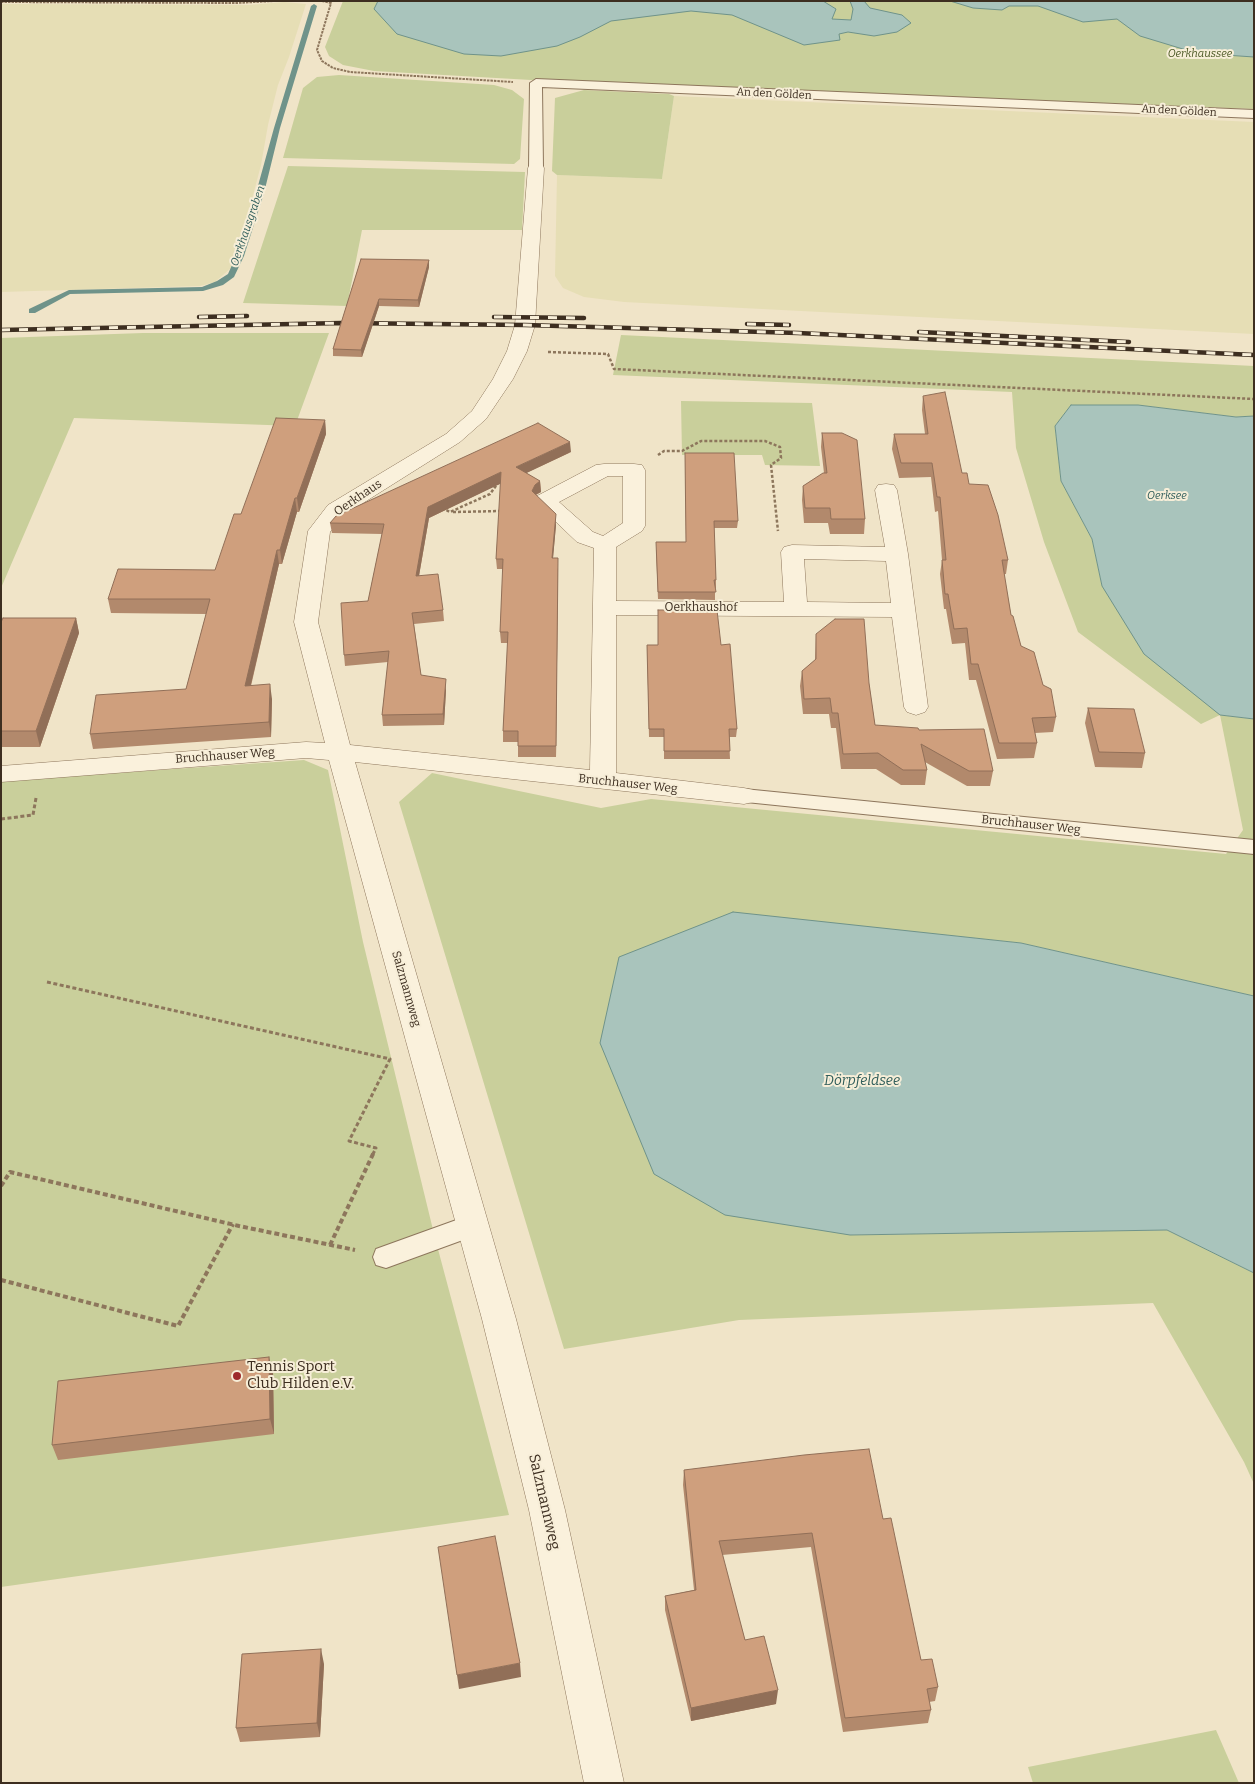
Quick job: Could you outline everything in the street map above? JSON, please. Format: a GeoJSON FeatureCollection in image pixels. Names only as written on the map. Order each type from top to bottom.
{"type":"FeatureCollection","features":[{"type":"Feature","properties":{"kind":"street","name":"Oerkhaus"},"geometry":{"type":"LineString","coordinates":[[340,754],[306,622],[320,530],[336,510],[453,438],[479,415],[503,379],[517,351],[525,325],[536,168]]}},
{"type":"Feature","properties":{"kind":"street"},"geometry":{"type":"LineString","coordinates":[[604,470],[634,470],[634,526],[605,544],[585,537],[544,501],[604,470]]}},
{"type":"Feature","properties":{"kind":"street"},"geometry":{"type":"LineString","coordinates":[[886,490],[897,554],[916,706]]}},
{"type":"Feature","properties":{"kind":"street"},"geometry":{"type":"LineString","coordinates":[[603,781],[606,608],[605,544]]}},
{"type":"Feature","properties":{"kind":"street"},"geometry":{"type":"LineString","coordinates":[[796,609],[792,552],[897,554]]}},
{"type":"Feature","properties":{"kind":"street","name":"Oerkhaushof"},"geometry":{"type":"LineString","coordinates":[[606,608],[904,610]]}},
{"type":"Feature","properties":{"kind":"street","name":"Bruchhauser Weg"},"geometry":{"type":"LineString","coordinates":[[1,774],[306,750],[340,754],[388,756],[744,796]]}},
{"type":"Feature","properties":{"kind":"street","name":"Salzmannweg"},"geometry":{"type":"LineString","coordinates":[[340,754],[499,1319],[548,1510],[604,1783]]}},
{"type":"Feature","properties":{"kind":"lane","name":"An den Gölden"},"geometry":{"type":"LineString","coordinates":[[536,83],[1254,114]]}},
{"type":"Feature","properties":{"kind":"lane"},"geometry":{"type":"LineString","coordinates":[[536,83],[536,168]]}},
{"type":"Feature","properties":{"kind":"lane","name":"Bruchhauser Weg"},"geometry":{"type":"LineString","coordinates":[[744,796],[1254,847]]}},
{"type":"Feature","properties":{"kind":"lane"},"geometry":{"type":"LineString","coordinates":[[386,1257],[472,1224]]}},
{"type":"Feature","properties":{"kind":"path"},"geometry":{"type":"LineString","coordinates":[[1,2],[236,3],[274,1]]}},
{"type":"Feature","properties":{"kind":"path"},"geometry":{"type":"LineString","coordinates":[[322,1],[331,3],[317,50],[322,61],[333,68],[350,72],[392,76],[536,83]]}},
{"type":"Feature","properties":{"kind":"path"},"geometry":{"type":"LineString","coordinates":[[546,352],[608,354],[614,369],[1254,399]]}},
{"type":"Feature","properties":{"kind":"path"},"geometry":{"type":"LineString","coordinates":[[634,470],[664,452],[682,451],[701,441],[765,441],[780,446],[781,458],[771,465],[779,546],[792,552]]}},
{"type":"Feature","properties":{"kind":"path"},"geometry":{"type":"LineString","coordinates":[[450,512],[490,494],[499,482],[492,477]]}},
{"type":"Feature","properties":{"kind":"path"},"geometry":{"type":"LineString","coordinates":[[440,506],[450,512],[503,511]]}},
{"type":"Feature","properties":{"kind":"path"},"geometry":{"type":"LineString","coordinates":[[1,819],[33,815],[41,770]]}},
{"type":"Feature","properties":{"kind":"path"},"geometry":{"type":"LineString","coordinates":[[47,982],[390,1059],[349,1141],[376,1148],[330,1245]]}},
{"type":"Feature","properties":{"kind":"path"},"geometry":{"type":"LineString","coordinates":[[1,1186],[10,1172],[233,1224],[386,1257]]}},
{"type":"Feature","properties":{"kind":"path"},"geometry":{"type":"LineString","coordinates":[[1,1280],[178,1326],[233,1224]]}},
{"type":"Feature","properties":{"kind":"shaded area"},"geometry":{"type":"Polygon","coordinates":[[[284,2],[306,4],[278,85],[261,165],[246,222],[231,268],[215,282],[200,286],[1,292],[1,4],[249,5],[284,2]]]}},
{"type":"Feature","properties":{"kind":"shaded area"},"geometry":{"type":"Polygon","coordinates":[[[674,96],[1254,122],[1254,334],[624,302],[584,297],[563,288],[555,276],[557,175],[662,179],[674,96]]]}},
{"type":"Feature","properties":{"kind":"green space","name":"Oerkhaussee"},"geometry":{"type":"Polygon","coordinates":[[[343,1],[1254,1],[1254,109],[566,82],[374,71],[343,65],[329,56],[325,47],[343,1]]]}},
{"type":"Feature","properties":{"kind":"green space"},"geometry":{"type":"Polygon","coordinates":[[[339,75],[494,85],[512,90],[524,99],[520,159],[514,164],[283,158],[303,88],[317,77],[339,75]]]}},
{"type":"Feature","properties":{"kind":"green space"},"geometry":{"type":"Polygon","coordinates":[[[584,90],[669,94],[674,96],[662,179],[557,175],[552,171],[555,98],[584,90]]]}},
{"type":"Feature","properties":{"kind":"green space"},"geometry":{"type":"Polygon","coordinates":[[[288,166],[525,172],[522,230],[362,230],[347,306],[243,303],[288,166]]]}},
{"type":"Feature","properties":{"kind":"green space"},"geometry":{"type":"Polygon","coordinates":[[[143,333],[329,333],[295,426],[74,418],[1,588],[1,338],[143,333]]]}},
{"type":"Feature","properties":{"kind":"green space"},"geometry":{"type":"Polygon","coordinates":[[[621,335],[1254,366],[1254,416],[1236,417],[1138,405],[1072,405],[1055,426],[1061,481],[1092,539],[1102,586],[1220,715],[1201,724],[1078,632],[1044,542],[1016,448],[1012,392],[613,375],[621,335]]]}},
{"type":"Feature","properties":{"kind":"green space"},"geometry":{"type":"Polygon","coordinates":[[[681,401],[812,403],[820,466],[765,465],[762,455],[682,455],[681,401]]]}},
{"type":"Feature","properties":{"kind":"green space"},"geometry":{"type":"Polygon","coordinates":[[[1220,715],[1254,719],[1254,996],[1021,943],[920,933],[850,1235],[1167,1230],[1254,1273],[1254,1484],[1244,1462],[1153,1303],[739,1320],[564,1349],[399,802],[432,773],[601,808],[651,799],[1226,854],[1243,830],[1220,715]]]}},
{"type":"Feature","properties":{"kind":"green space","name":"Tennis Sport Club Hilden e.V."},"geometry":{"type":"Polygon","coordinates":[[[304,760],[328,770],[363,942],[435,1238],[509,1515],[1,1587],[1,781],[304,760]]]}},
{"type":"Feature","properties":{"kind":"green space"},"geometry":{"type":"Polygon","coordinates":[[[1216,1730],[1239,1783],[1033,1783],[1028,1767],[1216,1730]]]}},
{"type":"Feature","properties":{"kind":"water"},"geometry":{"type":"Polygon","coordinates":[[[378,1],[823,1],[836,9],[832,19],[851,20],[853,9],[850,1],[864,1],[870,8],[902,15],[911,23],[897,32],[874,36],[848,32],[839,34],[840,40],[804,45],[732,15],[691,11],[611,21],[557,46],[501,56],[464,54],[397,34],[374,9],[378,1]]]}},
{"type":"Feature","properties":{"kind":"water","name":"Oerkhaussee"},"geometry":{"type":"Polygon","coordinates":[[[950,1],[1254,1],[1254,57],[1196,53],[1140,36],[1117,19],[1083,22],[1038,6],[1009,6],[1002,10],[973,8],[950,1]]]}},
{"type":"Feature","properties":{"kind":"water","name":"Oerksee"},"geometry":{"type":"Polygon","coordinates":[[[1071,405],[1138,405],[1236,417],[1254,416],[1254,719],[1220,715],[1144,654],[1102,586],[1092,539],[1061,481],[1055,426],[1071,405]]]}},
{"type":"Feature","properties":{"kind":"water","name":"Dörpfeldsee"},"geometry":{"type":"Polygon","coordinates":[[[733,912],[1021,943],[1254,996],[1254,1273],[1167,1230],[850,1235],[725,1215],[654,1174],[600,1043],[619,957],[733,912]]]}},
{"type":"Feature","properties":{"kind":"building"},"geometry":{"type":"Polygon","coordinates":[[[361,259],[429,260],[418,300],[379,299],[361,350],[333,349],[361,259]]]}},
{"type":"Feature","properties":{"kind":"building"},"geometry":{"type":"Polygon","coordinates":[[[945,392],[962,473],[967,473],[969,484],[988,485],[998,515],[1008,560],[1002,560],[1011,615],[1013,616],[1021,646],[1034,652],[1043,685],[1051,689],[1056,717],[1032,718],[1037,743],[999,743],[978,664],[971,664],[967,628],[954,629],[948,594],[945,594],[942,560],[946,560],[940,497],[937,497],[932,463],[901,463],[894,434],[928,434],[923,396],[945,392]]]}},
{"type":"Feature","properties":{"kind":"building"},"geometry":{"type":"Polygon","coordinates":[[[276,418],[325,420],[297,498],[295,498],[280,550],[277,550],[245,686],[270,684],[269,722],[90,734],[96,695],[186,689],[210,599],[108,599],[118,569],[215,570],[234,514],[241,514],[276,418]]]}},
{"type":"Feature","properties":{"kind":"building"},"geometry":{"type":"Polygon","coordinates":[[[538,423],[570,442],[516,467],[540,481],[532,491],[556,514],[552,558],[558,558],[556,746],[518,746],[518,731],[503,731],[508,632],[500,632],[503,559],[496,559],[501,472],[428,507],[416,576],[438,574],[443,610],[412,613],[421,675],[446,679],[443,714],[382,715],[389,651],[344,655],[341,603],[368,601],[384,524],[330,523],[336,516],[538,423]]]}},
{"type":"Feature","properties":{"kind":"building"},"geometry":{"type":"Polygon","coordinates":[[[822,433],[842,433],[857,440],[865,519],[831,519],[830,508],[805,508],[803,486],[823,473],[827,473],[822,433]]]}},
{"type":"Feature","properties":{"kind":"building"},"geometry":{"type":"Polygon","coordinates":[[[685,453],[734,453],[738,521],[714,521],[716,580],[714,580],[716,592],[658,592],[656,542],[686,542],[685,453]]]}},
{"type":"Feature","properties":{"kind":"building"},"geometry":{"type":"Polygon","coordinates":[[[658,610],[717,610],[721,645],[730,644],[737,729],[729,729],[730,751],[664,751],[664,729],[649,729],[647,645],[658,645],[658,610]]]}},
{"type":"Feature","properties":{"kind":"building"},"geometry":{"type":"Polygon","coordinates":[[[3,618],[76,618],[36,731],[1,731],[1,622],[3,618]]]}},
{"type":"Feature","properties":{"kind":"building"},"geometry":{"type":"Polygon","coordinates":[[[835,619],[864,619],[869,683],[875,725],[918,728],[919,730],[984,729],[993,771],[969,771],[921,744],[927,770],[903,770],[878,753],[843,754],[838,713],[832,713],[830,698],[804,699],[802,671],[816,659],[816,634],[835,619]]]}},
{"type":"Feature","properties":{"kind":"building"},"geometry":{"type":"Polygon","coordinates":[[[1088,708],[1134,709],[1145,753],[1099,752],[1088,708]]]}},
{"type":"Feature","properties":{"kind":"building"},"geometry":{"type":"Polygon","coordinates":[[[269,1357],[270,1419],[52,1445],[58,1381],[269,1357]]]}},
{"type":"Feature","properties":{"kind":"building"},"geometry":{"type":"Polygon","coordinates":[[[869,1449],[883,1519],[891,1518],[921,1660],[932,1659],[938,1687],[927,1689],[931,1710],[845,1718],[812,1533],[719,1541],[745,1640],[764,1636],[778,1690],[691,1708],[665,1596],[696,1590],[684,1470],[869,1449]]]}},
{"type":"Feature","properties":{"kind":"building"},"geometry":{"type":"Polygon","coordinates":[[[495,1536],[520,1663],[457,1675],[438,1547],[495,1536]]]}},
{"type":"Feature","properties":{"kind":"building"},"geometry":{"type":"Polygon","coordinates":[[[321,1649],[317,1723],[236,1728],[242,1654],[321,1649]]]}},
{"type":"Feature","properties":{"kind":"waterway","name":"Oerkhausgraben"},"geometry":{"type":"LineString","coordinates":[[32,311],[69,292],[203,289],[220,283],[231,275],[240,256],[260,193],[277,128],[314,6]]}},
{"type":"Feature","properties":{"kind":"railway"},"geometry":{"type":"LineString","coordinates":[[199,317],[247,316]]}},
{"type":"Feature","properties":{"kind":"railway"},"geometry":{"type":"LineString","coordinates":[[494,317],[584,318]]}},
{"type":"Feature","properties":{"kind":"railway"},"geometry":{"type":"LineString","coordinates":[[1,330],[342,323],[525,325],[798,333],[1254,355]]}},
{"type":"Feature","properties":{"kind":"railway"},"geometry":{"type":"LineString","coordinates":[[747,324],[789,325]]}},
{"type":"Feature","properties":{"kind":"railway"},"geometry":{"type":"LineString","coordinates":[[919,332],[1129,342]]}},
{"type":"Feature","properties":{"kind":"place","name":"Tennis Sport Club Hilden e.V."},"geometry":{"type":"Point","coordinates":[237,1376]}}]}
